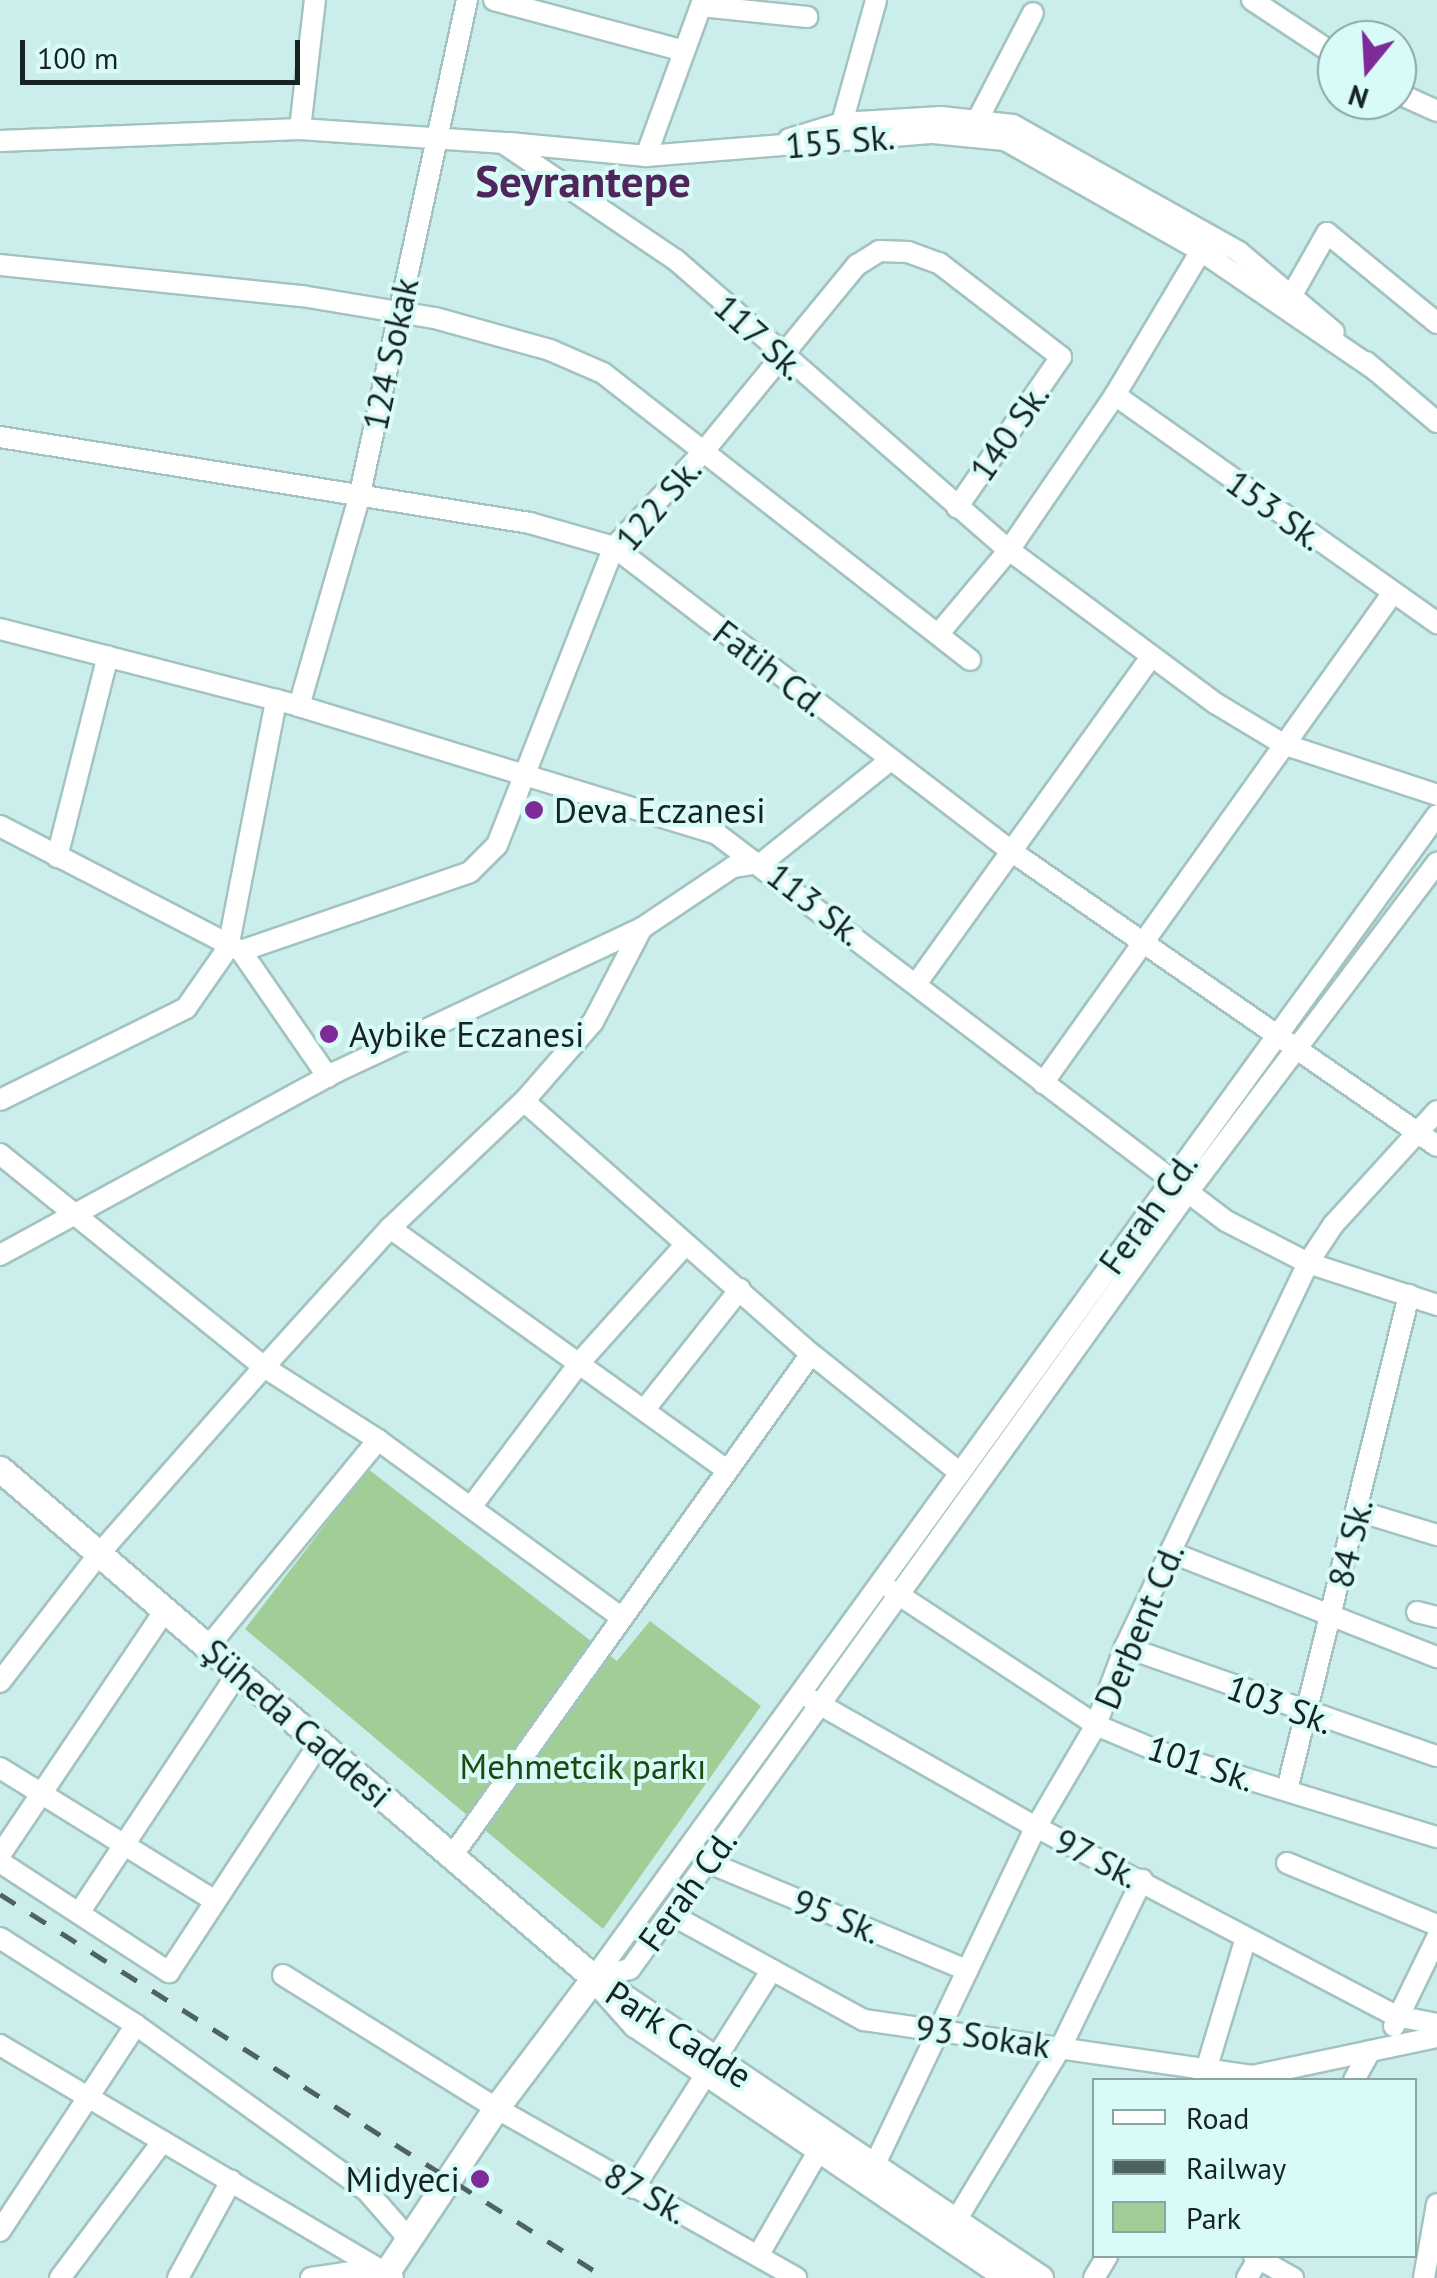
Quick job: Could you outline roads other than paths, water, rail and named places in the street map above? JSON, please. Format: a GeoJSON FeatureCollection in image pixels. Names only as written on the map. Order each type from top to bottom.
{"type":"FeatureCollection","features":[{"type":"Feature","properties":{"kind":"main road","name":"Şüheda Caddesi"},"geometry":{"type":"LineString","coordinates":[[0,1468],[594,1978]]}},
{"type":"Feature","properties":{"kind":"main road","name":"Park Cadde"},"geometry":{"type":"LineString","coordinates":[[594,1978],[710,2064],[818,2152],[1009,2278]]}},
{"type":"Feature","properties":{"kind":"main road"},"geometry":{"type":"LineString","coordinates":[[383,2274],[496,2108],[594,1978]]}},
{"type":"Feature","properties":{"kind":"main road","name":"Park Cadde"},"geometry":{"type":"LineString","coordinates":[[710,2064],[875,2164],[1040,2278]]}},
{"type":"Feature","properties":{"kind":"street"},"geometry":{"type":"LineString","coordinates":[[300,129],[315,0]]}},
{"type":"Feature","properties":{"kind":"street","name":"124 Sokak"},"geometry":{"type":"LineString","coordinates":[[299,706],[359,498],[467,0]]}},
{"type":"Feature","properties":{"kind":"street"},"geometry":{"type":"LineString","coordinates":[[494,0],[684,51]]}},
{"type":"Feature","properties":{"kind":"street"},"geometry":{"type":"LineString","coordinates":[[842,122],[876,0]]}},
{"type":"Feature","properties":{"kind":"street"},"geometry":{"type":"LineString","coordinates":[[1252,0],[1317,43]]}},
{"type":"Feature","properties":{"kind":"street"},"geometry":{"type":"LineString","coordinates":[[646,156],[702,3],[806,17]]}},
{"type":"Feature","properties":{"kind":"street"},"geometry":{"type":"LineString","coordinates":[[979,117],[1033,12]]}},
{"type":"Feature","properties":{"kind":"street","name":"155 Sk."},"geometry":{"type":"LineString","coordinates":[[758,148],[842,122],[979,117],[1067,151],[1240,252],[1292,292],[1437,422]]}},
{"type":"Feature","properties":{"kind":"street"},"geometry":{"type":"LineString","coordinates":[[0,140],[300,129],[646,156],[758,148]]}},
{"type":"Feature","properties":{"kind":"street","name":"155 Sk."},"geometry":{"type":"LineString","coordinates":[[758,148],[933,133],[1005,140],[1201,251],[1374,369]]}},
{"type":"Feature","properties":{"kind":"street","name":"117 Sk."},"geometry":{"type":"LineString","coordinates":[[504,143],[676,260],[783,359],[957,508],[1151,657],[1283,744],[1437,796]]}},
{"type":"Feature","properties":{"kind":"street"},"geometry":{"type":"LineString","coordinates":[[1292,292],[1326,233],[1437,323]]}},
{"type":"Feature","properties":{"kind":"street","name":"122 Sk."},"geometry":{"type":"LineString","coordinates":[[235,949],[470,872],[497,845],[614,547],[783,359],[857,264],[878,251],[908,252],[939,263],[1061,357]]}},
{"type":"Feature","properties":{"kind":"street"},"geometry":{"type":"LineString","coordinates":[[940,632],[1009,550],[1116,394],[1201,251]]}},
{"type":"Feature","properties":{"kind":"street"},"geometry":{"type":"LineString","coordinates":[[0,266],[302,296],[398,313],[550,350],[603,373],[940,632],[970,660]]}},
{"type":"Feature","properties":{"kind":"street","name":"140 Sk."},"geometry":{"type":"LineString","coordinates":[[957,508],[1061,357]]}},
{"type":"Feature","properties":{"kind":"street","name":"153 Sk."},"geometry":{"type":"LineString","coordinates":[[1116,394],[1437,623]]}},
{"type":"Feature","properties":{"kind":"street","name":"Fatih Cd."},"geometry":{"type":"LineString","coordinates":[[0,437],[359,498],[530,522],[614,547],[1011,851],[1272,1035],[1298,1044],[1428,1140]]}},
{"type":"Feature","properties":{"kind":"street"},"geometry":{"type":"LineString","coordinates":[[1043,1083],[1392,594]]}},
{"type":"Feature","properties":{"kind":"street","name":"113 Sk."},"geometry":{"type":"LineString","coordinates":[[0,629],[299,706],[528,772],[717,834],[762,862],[1226,1221],[1308,1263],[1437,1305]]}},
{"type":"Feature","properties":{"kind":"street"},"geometry":{"type":"LineString","coordinates":[[57,857],[108,656]]}},
{"type":"Feature","properties":{"kind":"street"},"geometry":{"type":"LineString","coordinates":[[916,984],[1151,657]]}},
{"type":"Feature","properties":{"kind":"street"},"geometry":{"type":"LineString","coordinates":[[0,1100],[186,1008],[235,949],[276,700]]}},
{"type":"Feature","properties":{"kind":"street"},"geometry":{"type":"LineString","coordinates":[[0,1255],[328,1076],[642,928],[733,866],[762,862],[889,761]]}},
{"type":"Feature","properties":{"kind":"street","name":"Ferah Cd."},"geometry":{"type":"LineString","coordinates":[[594,1978],[801,1694],[892,1590],[1180,1186],[1272,1035],[1437,815]]}},
{"type":"Feature","properties":{"kind":"street"},"geometry":{"type":"LineString","coordinates":[[0,826],[235,949],[328,1076]]}},
{"type":"Feature","properties":{"kind":"street","name":"Ferah Cd."},"geometry":{"type":"LineString","coordinates":[[594,1978],[630,1969],[821,1705],[960,1473],[1180,1186],[1298,1044],[1437,863]]}},
{"type":"Feature","properties":{"kind":"street"},"geometry":{"type":"LineString","coordinates":[[0,1682],[100,1554],[264,1367],[390,1228],[524,1101],[593,1022],[642,928]]}},
{"type":"Feature","properties":{"kind":"street"},"geometry":{"type":"LineString","coordinates":[[524,1101],[811,1354],[960,1473]]}},
{"type":"Feature","properties":{"kind":"street","name":"Derbent Cd."},"geometry":{"type":"LineString","coordinates":[[875,2164],[1036,1827],[1096,1726],[1124,1647],[1308,1263],[1334,1225],[1428,1140],[1437,1111]]}},
{"type":"Feature","properties":{"kind":"street"},"geometry":{"type":"LineString","coordinates":[[0,1154],[264,1367],[378,1440],[618,1615]]}},
{"type":"Feature","properties":{"kind":"street"},"geometry":{"type":"LineString","coordinates":[[390,1228],[726,1469]]}},
{"type":"Feature","properties":{"kind":"street"},"geometry":{"type":"LineString","coordinates":[[471,1507],[581,1362],[686,1244]]}},
{"type":"Feature","properties":{"kind":"street"},"geometry":{"type":"LineString","coordinates":[[646,1409],[740,1288]]}},
{"type":"Feature","properties":{"kind":"street","name":"84 Sk."},"geometry":{"type":"LineString","coordinates":[[1286,1790],[1409,1295]]}},
{"type":"Feature","properties":{"kind":"street"},"geometry":{"type":"LineString","coordinates":[[452,1856],[618,1615],[811,1354]]}},
{"type":"Feature","properties":{"kind":"street"},"geometry":{"type":"LineString","coordinates":[[208,1647],[378,1440]]}},
{"type":"Feature","properties":{"kind":"street"},"geometry":{"type":"LineString","coordinates":[[1358,1511],[1437,1535]]}},
{"type":"Feature","properties":{"kind":"street"},"geometry":{"type":"LineString","coordinates":[[1170,1552],[1437,1657]]}},
{"type":"Feature","properties":{"kind":"street","name":"101 Sk."},"geometry":{"type":"LineString","coordinates":[[892,1590],[1096,1726],[1160,1752],[1437,1837]]}},
{"type":"Feature","properties":{"kind":"street"},"geometry":{"type":"LineString","coordinates":[[165,1610],[40,1793],[0,1859],[169,1972],[320,1742]]}},
{"type":"Feature","properties":{"kind":"street","name":"103 Sk."},"geometry":{"type":"LineString","coordinates":[[1124,1647],[1302,1714],[1437,1756]]}},
{"type":"Feature","properties":{"kind":"street"},"geometry":{"type":"LineString","coordinates":[[79,1913],[238,1672]]}},
{"type":"Feature","properties":{"kind":"street","name":"97 Sk."},"geometry":{"type":"LineString","coordinates":[[801,1694],[1036,1827],[1396,2016],[1437,2024]]}},
{"type":"Feature","properties":{"kind":"street"},"geometry":{"type":"LineString","coordinates":[[0,1768],[214,1900]]}},
{"type":"Feature","properties":{"kind":"street","name":"95 Sk."},"geometry":{"type":"LineString","coordinates":[[708,1862],[966,1970]]}},
{"type":"Feature","properties":{"kind":"street"},"geometry":{"type":"LineString","coordinates":[[1287,1863],[1437,1925]]}},
{"type":"Feature","properties":{"kind":"street"},"geometry":{"type":"LineString","coordinates":[[954,2222],[1061,2047],[1142,1880]]}},
{"type":"Feature","properties":{"kind":"street","name":"93 Sokak"},"geometry":{"type":"LineString","coordinates":[[670,1914],[864,2020],[1061,2047],[1205,2077],[1252,2076],[1368,2055],[1437,2037]]}},
{"type":"Feature","properties":{"kind":"street"},"geometry":{"type":"LineString","coordinates":[[0,1938],[136,2025],[366,2190],[408,2238]]}},
{"type":"Feature","properties":{"kind":"street"},"geometry":{"type":"LineString","coordinates":[[1205,2077],[1246,1938]]}},
{"type":"Feature","properties":{"kind":"street"},"geometry":{"type":"LineString","coordinates":[[1390,2048],[1396,2016],[1437,1938]]}},
{"type":"Feature","properties":{"kind":"street"},"geometry":{"type":"LineString","coordinates":[[634,2188],[772,1970]]}},
{"type":"Feature","properties":{"kind":"street","name":"87 Sk."},"geometry":{"type":"LineString","coordinates":[[283,1975],[496,2108],[796,2278]]}},
{"type":"Feature","properties":{"kind":"street"},"geometry":{"type":"LineString","coordinates":[[1,2228],[92,2098],[136,2025]]}},
{"type":"Feature","properties":{"kind":"street"},"geometry":{"type":"LineString","coordinates":[[0,2045],[383,2274]]}},
{"type":"Feature","properties":{"kind":"street"},"geometry":{"type":"LineString","coordinates":[[1355,2078],[1368,2055]]}},
{"type":"Feature","properties":{"kind":"street"},"geometry":{"type":"LineString","coordinates":[[60,2278],[163,2141]]}},
{"type":"Feature","properties":{"kind":"street"},"geometry":{"type":"LineString","coordinates":[[758,2254],[818,2152]]}},
{"type":"Feature","properties":{"kind":"street"},"geometry":{"type":"LineString","coordinates":[[178,2278],[231,2182]]}},
{"type":"Feature","properties":{"kind":"street"},"geometry":{"type":"LineString","coordinates":[[1424,2278],[1437,2204]]}},
{"type":"Feature","properties":{"kind":"street"},"geometry":{"type":"LineString","coordinates":[[1260,2258],[1293,2278]]}},
{"type":"Feature","properties":{"kind":"street"},"geometry":{"type":"LineString","coordinates":[[311,2278],[383,2274]]}},
{"type":"Feature","properties":{"kind":"railway"},"geometry":{"type":"LineString","coordinates":[[0,1894],[606,2278]]}},
{"type":"Feature","properties":{"kind":"place","name":"Deva Eczanesi"},"geometry":{"type":"Point","coordinates":[534,810]}},
{"type":"Feature","properties":{"kind":"place","name":"Aybike Eczanesi"},"geometry":{"type":"Point","coordinates":[329,1034]}},
{"type":"Feature","properties":{"kind":"place","name":"Midyeci"},"geometry":{"type":"Point","coordinates":[480,2179]}},
{"type":"Feature","properties":{"kind":"district","name":"Seyrantepe"},"geometry":{"type":"Point","coordinates":[583,181]}},
{"type":"Feature","properties":{"kind":"park label","name":"Mehmetcik parkı"},"geometry":{"type":"Point","coordinates":[583,1766]}}]}
